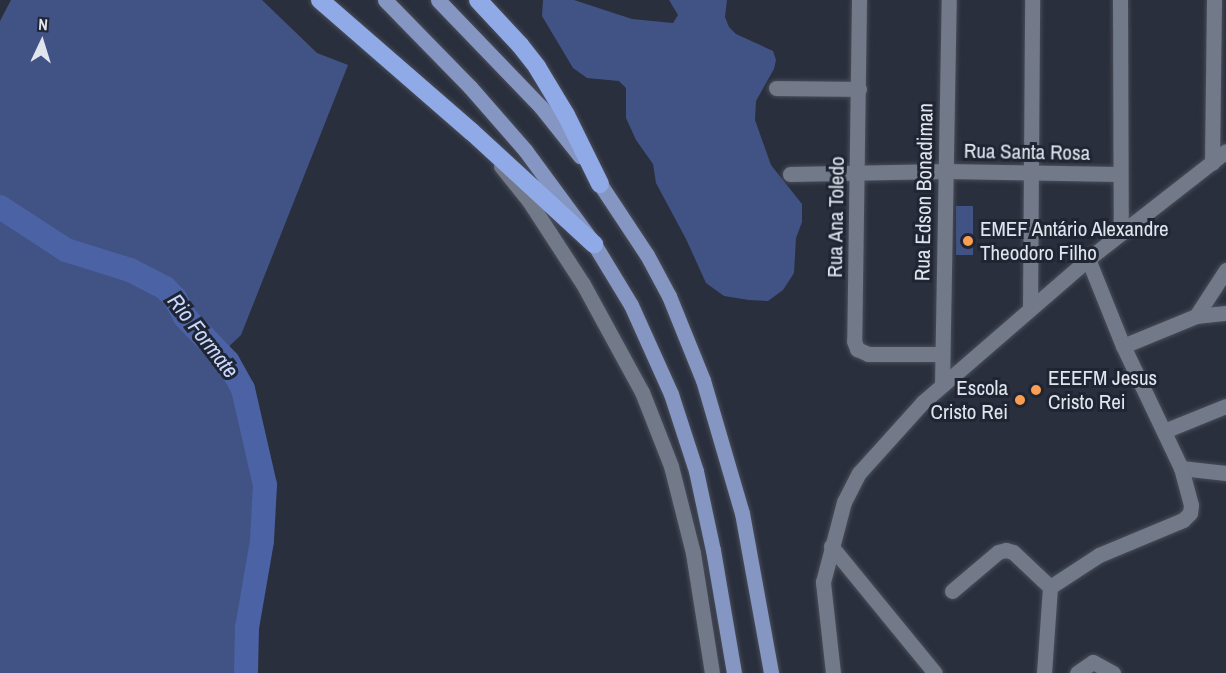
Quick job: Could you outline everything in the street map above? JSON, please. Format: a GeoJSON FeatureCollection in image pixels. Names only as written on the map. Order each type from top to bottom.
{"type":"FeatureCollection","features":[{"type":"Feature","properties":{"kind":"highway"},"geometry":{"type":"LineString","coordinates":[[320,0],[472,132],[594,244]]}},
{"type":"Feature","properties":{"kind":"highway"},"geometry":{"type":"LineString","coordinates":[[478,0],[537,67],[566,115],[600,184]]}},
{"type":"Feature","properties":{"kind":"main road"},"geometry":{"type":"LineString","coordinates":[[385,0],[498,118],[525,150],[594,244],[645,334],[684,432],[706,510],[734,673]]}},
{"type":"Feature","properties":{"kind":"main road"},"geometry":{"type":"LineString","coordinates":[[438,0],[541,107],[600,184],[647,255],[669,296],[703,380],[742,513],[771,673]]}},
{"type":"Feature","properties":{"kind":"street","name":"Rua Ana Toledo"},"geometry":{"type":"LineString","coordinates":[[859,0],[854,341],[857,349],[868,354],[942,354]]}},
{"type":"Feature","properties":{"kind":"street","name":"Rua Edson Bonadiman"},"geometry":{"type":"LineString","coordinates":[[942,385],[949,0]]}},
{"type":"Feature","properties":{"kind":"street"},"geometry":{"type":"LineString","coordinates":[[1030,309],[1032,0]]}},
{"type":"Feature","properties":{"kind":"street"},"geometry":{"type":"LineString","coordinates":[[1120,0],[1121,233]]}},
{"type":"Feature","properties":{"kind":"street"},"geometry":{"type":"LineString","coordinates":[[1212,163],[1214,0]]}},
{"type":"Feature","properties":{"kind":"street"},"geometry":{"type":"LineString","coordinates":[[776,88],[859,89]]}},
{"type":"Feature","properties":{"kind":"street"},"geometry":{"type":"LineString","coordinates":[[472,132],[529,201],[583,284],[642,392],[671,466],[693,553],[712,673]]}},
{"type":"Feature","properties":{"kind":"street"},"geometry":{"type":"LineString","coordinates":[[832,673],[823,582],[844,502],[859,473],[887,439],[942,385],[1088,259],[1226,151]]}},
{"type":"Feature","properties":{"kind":"street","name":"Rua Santa Rosa"},"geometry":{"type":"LineString","coordinates":[[790,174],[945,171],[1119,174]]}},
{"type":"Feature","properties":{"kind":"street"},"geometry":{"type":"LineString","coordinates":[[1050,586],[1099,555],[1183,520],[1190,513],[1191,505],[1181,468],[1123,346],[1088,259]]}},
{"type":"Feature","properties":{"kind":"street"},"geometry":{"type":"LineString","coordinates":[[1196,316],[1226,270]]}},
{"type":"Feature","properties":{"kind":"street"},"geometry":{"type":"LineString","coordinates":[[1123,346],[1196,316],[1226,313]]}},
{"type":"Feature","properties":{"kind":"street"},"geometry":{"type":"LineString","coordinates":[[1164,431],[1226,406]]}},
{"type":"Feature","properties":{"kind":"street"},"geometry":{"type":"LineString","coordinates":[[1181,468],[1226,473]]}},
{"type":"Feature","properties":{"kind":"street"},"geometry":{"type":"LineString","coordinates":[[831,546],[935,673]]}},
{"type":"Feature","properties":{"kind":"street"},"geometry":{"type":"LineString","coordinates":[[952,591],[998,552],[1006,550],[1013,552],[1050,586]]}},
{"type":"Feature","properties":{"kind":"street"},"geometry":{"type":"LineString","coordinates":[[1044,673],[1050,586]]}},
{"type":"Feature","properties":{"kind":"street"},"geometry":{"type":"LineString","coordinates":[[1077,673],[1093,663],[1099,663],[1113,673]]}},
{"type":"Feature","properties":{"kind":"shaded area"},"geometry":{"type":"Polygon","coordinates":[[[11,0],[262,0],[317,53],[348,65],[241,335],[221,354],[243,389],[265,485],[262,541],[247,628],[246,673],[0,673],[0,21],[11,0]]]}},
{"type":"Feature","properties":{"kind":"shaded area"},"geometry":{"type":"Polygon","coordinates":[[[543,0],[574,0],[632,19],[673,23],[678,15],[669,0],[727,0],[725,17],[729,27],[736,34],[773,51],[776,60],[774,69],[756,101],[755,120],[771,165],[802,204],[802,222],[796,238],[794,273],[783,290],[768,301],[749,300],[724,296],[706,283],[656,183],[653,164],[636,140],[626,118],[626,88],[619,81],[587,78],[573,68],[542,16],[543,0]]]}},
{"type":"Feature","properties":{"kind":"shaded area"},"geometry":{"type":"Polygon","coordinates":[[[956,206],[973,206],[973,255],[956,255],[956,206]]]}},
{"type":"Feature","properties":{"kind":"waterway","name":"Rio Formate"},"geometry":{"type":"LineString","coordinates":[[0,207],[66,250],[130,270],[165,288],[175,298],[185,317],[228,362],[243,389],[265,485],[262,541],[247,628],[246,673]]}},
{"type":"Feature","properties":{"kind":"place","name":"EMEF Antário Alexandre Theodoro Filho"},"geometry":{"type":"Point","coordinates":[968,241]}},
{"type":"Feature","properties":{"kind":"place","name":"EEEFM Jesus Cristo Rei"},"geometry":{"type":"Point","coordinates":[1036,390]}},
{"type":"Feature","properties":{"kind":"place","name":"Escola Cristo Rei"},"geometry":{"type":"Point","coordinates":[1020,400]}}]}
